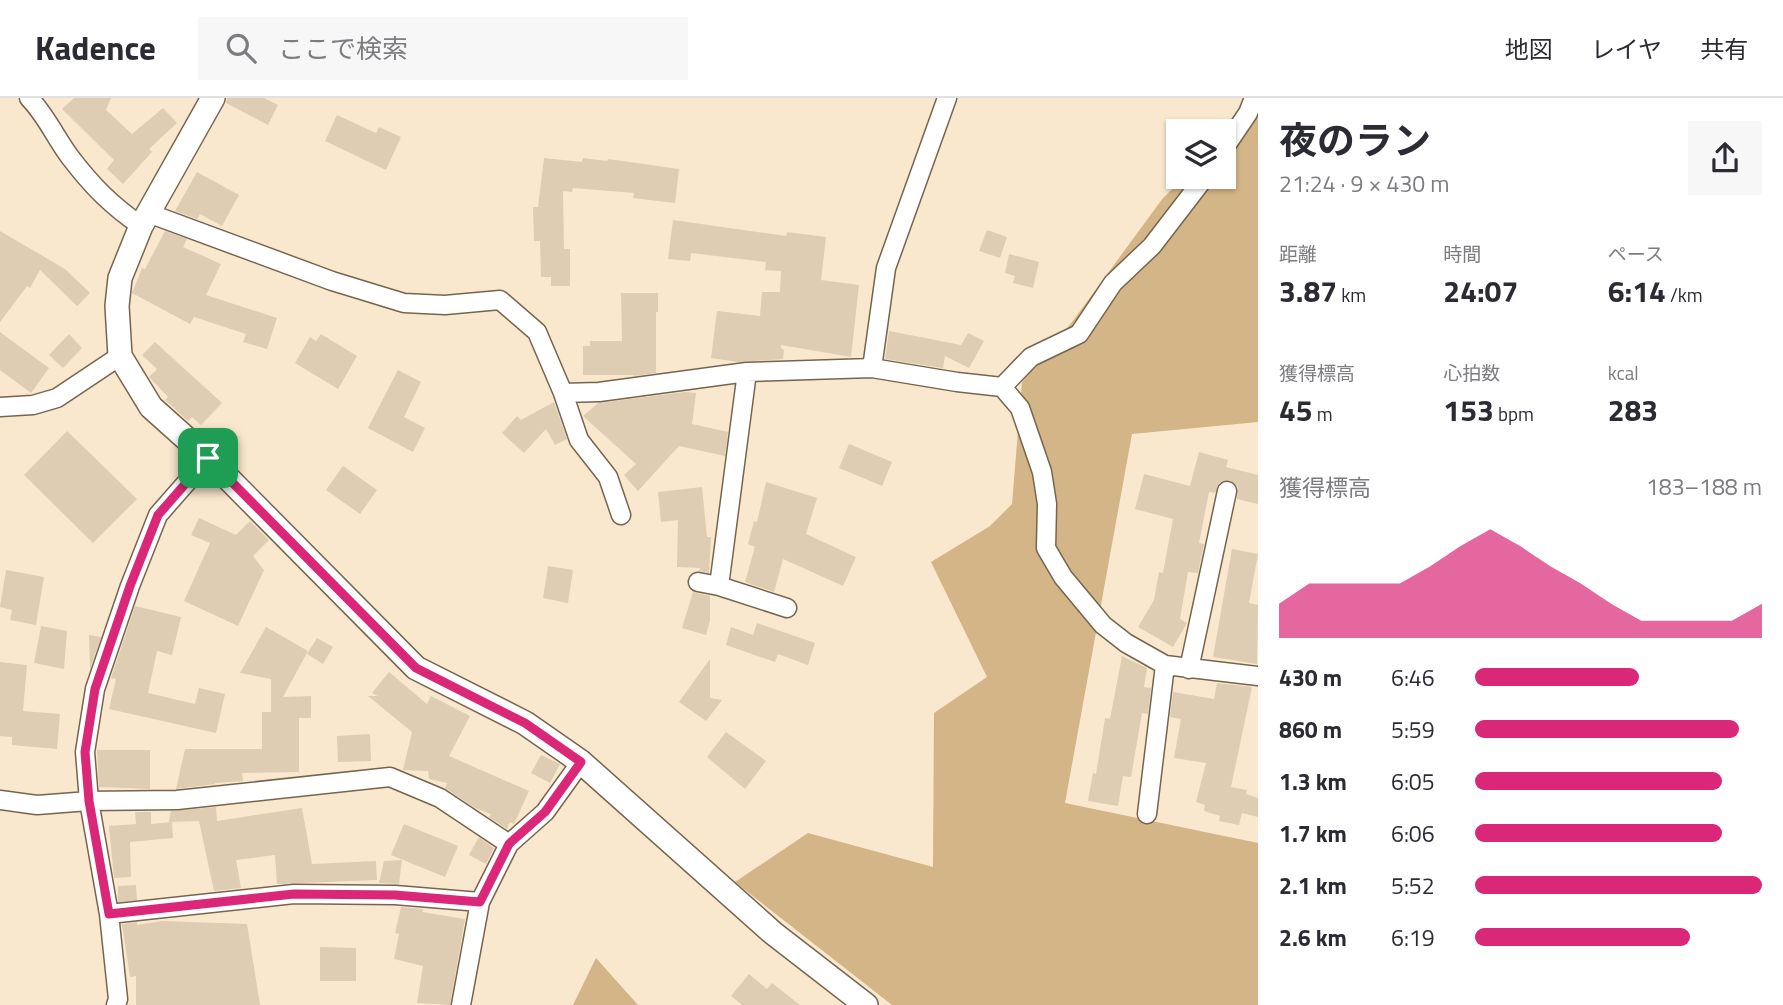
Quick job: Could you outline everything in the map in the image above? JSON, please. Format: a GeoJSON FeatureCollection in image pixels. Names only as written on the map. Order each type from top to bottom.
{"type":"FeatureCollection","features":[{"type":"Feature","properties":{"kind":"street"},"geometry":{"type":"LineString","coordinates":[[29,98],[38,107],[69,156],[108,202],[144,219],[404,303],[446,306],[500,300],[537,332],[563,393],[579,440],[608,477],[621,515]]}},
{"type":"Feature","properties":{"kind":"street"},"geometry":{"type":"LineString","coordinates":[[213,98],[144,219],[120,278],[117,306],[120,356],[151,407],[208,458],[416,668],[525,723],[581,762],[773,933],[866,1005]]}},
{"type":"Feature","properties":{"kind":"street"},"geometry":{"type":"LineString","coordinates":[[872,368],[886,268],[947,98]]}},
{"type":"Feature","properties":{"kind":"street"},"geometry":{"type":"LineString","coordinates":[[1236,131],[1254,98]]}},
{"type":"Feature","properties":{"kind":"street"},"geometry":{"type":"LineString","coordinates":[[1003,387],[1031,357],[1079,334],[1113,283],[1152,246],[1196,189]]}},
{"type":"Feature","properties":{"kind":"street"},"geometry":{"type":"LineString","coordinates":[[0,407],[33,405],[57,398],[120,356]]}},
{"type":"Feature","properties":{"kind":"street"},"geometry":{"type":"LineString","coordinates":[[563,393],[599,392],[747,372],[872,368],[1003,387],[1020,408],[1042,472],[1047,504],[1046,548],[1057,568],[1103,625],[1126,643],[1165,666],[1258,676]]}},
{"type":"Feature","properties":{"kind":"street"},"geometry":{"type":"LineString","coordinates":[[719,586],[747,372]]}},
{"type":"Feature","properties":{"kind":"street"},"geometry":{"type":"LineString","coordinates":[[116,1005],[118,999],[109,914],[89,801],[85,752],[95,689],[130,586],[158,515],[208,458]]}},
{"type":"Feature","properties":{"kind":"street"},"geometry":{"type":"LineString","coordinates":[[1189,669],[1227,491]]}},
{"type":"Feature","properties":{"kind":"street"},"geometry":{"type":"LineString","coordinates":[[698,582],[787,608]]}},
{"type":"Feature","properties":{"kind":"street"},"geometry":{"type":"LineString","coordinates":[[1147,814],[1165,666]]}},
{"type":"Feature","properties":{"kind":"street"},"geometry":{"type":"LineString","coordinates":[[461,1005],[480,902],[509,844],[545,812],[581,762]]}},
{"type":"Feature","properties":{"kind":"street"},"geometry":{"type":"LineString","coordinates":[[0,800],[37,805],[89,801],[177,800],[390,777],[440,798],[509,844]]}},
{"type":"Feature","properties":{"kind":"street"},"geometry":{"type":"LineString","coordinates":[[109,914],[294,894],[395,895],[480,902]]}},
{"type":"Feature","properties":{"kind":"shaded area"},"geometry":{"type":"Polygon","coordinates":[[[1258,105],[1258,422],[1132,434],[1065,803],[1258,843],[1258,1005],[892,1005],[735,882],[808,833],[933,867],[934,713],[987,677],[931,562],[990,526],[1012,504],[1022,382],[1072,322],[1163,198],[1172,189],[1236,189],[1236,126],[1258,105]]]}},
{"type":"Feature","properties":{"kind":"shaded area"},"geometry":{"type":"Polygon","coordinates":[[[596,958],[638,1005],[573,1005],[596,958]]]}},
{"type":"Feature","properties":{"kind":"building"},"geometry":{"type":"Polygon","coordinates":[[[74,98],[111,98],[106,110],[132,134],[163,108],[177,123],[149,149],[152,152],[123,184],[107,169],[114,160],[62,109],[74,98]]]}},
{"type":"Feature","properties":{"kind":"building"},"geometry":{"type":"Polygon","coordinates":[[[227,98],[264,98],[278,105],[268,125],[226,103],[227,98]]]}},
{"type":"Feature","properties":{"kind":"building"},"geometry":{"type":"Polygon","coordinates":[[[337,115],[376,133],[379,127],[401,137],[386,170],[325,141],[337,115]]]}},
{"type":"Feature","properties":{"kind":"building"},"geometry":{"type":"Polygon","coordinates":[[[544,158],[582,162],[583,158],[608,159],[679,169],[675,203],[633,198],[634,193],[573,188],[572,192],[563,191],[564,249],[570,249],[570,286],[551,286],[551,277],[541,277],[540,241],[534,241],[533,207],[538,207],[544,158]]]}},
{"type":"Feature","properties":{"kind":"building"},"geometry":{"type":"Polygon","coordinates":[[[197,172],[239,195],[222,226],[200,214],[197,219],[175,211],[197,172]]]}},
{"type":"Feature","properties":{"kind":"building"},"geometry":{"type":"Polygon","coordinates":[[[673,220],[786,236],[787,232],[826,237],[821,280],[859,285],[851,357],[781,345],[784,350],[783,359],[738,362],[711,358],[717,311],[760,316],[762,292],[780,292],[781,271],[765,270],[766,262],[691,253],[690,261],[668,259],[673,220]]]}},
{"type":"Feature","properties":{"kind":"building"},"geometry":{"type":"Polygon","coordinates":[[[987,230],[1007,237],[1000,258],[979,251],[987,230]]]}},
{"type":"Feature","properties":{"kind":"building"},"geometry":{"type":"Polygon","coordinates":[[[0,231],[65,269],[90,293],[77,306],[40,270],[30,288],[27,286],[0,322],[0,231]]]}},
{"type":"Feature","properties":{"kind":"building"},"geometry":{"type":"Polygon","coordinates":[[[165,231],[187,239],[183,247],[221,264],[206,295],[277,318],[267,349],[243,342],[246,334],[194,317],[190,324],[132,293],[142,268],[145,269],[165,231]]]}},
{"type":"Feature","properties":{"kind":"building"},"geometry":{"type":"Polygon","coordinates":[[[1009,254],[1039,262],[1033,288],[1013,283],[1015,276],[1005,273],[1009,254]]]}},
{"type":"Feature","properties":{"kind":"building"},"geometry":{"type":"Polygon","coordinates":[[[621,293],[658,293],[656,373],[633,376],[635,375],[583,375],[583,346],[590,346],[590,341],[622,341],[621,293]]]}},
{"type":"Feature","properties":{"kind":"building"},"geometry":{"type":"Polygon","coordinates":[[[889,331],[961,345],[968,333],[984,341],[969,368],[945,356],[943,368],[885,359],[889,331]]]}},
{"type":"Feature","properties":{"kind":"building"},"geometry":{"type":"Polygon","coordinates":[[[0,332],[49,368],[31,393],[0,370],[0,332]]]}},
{"type":"Feature","properties":{"kind":"building"},"geometry":{"type":"Polygon","coordinates":[[[69,334],[82,348],[63,368],[49,355],[69,334]]]}},
{"type":"Feature","properties":{"kind":"building"},"geometry":{"type":"Polygon","coordinates":[[[321,334],[357,356],[338,389],[295,363],[310,337],[316,341],[321,334]]]}},
{"type":"Feature","properties":{"kind":"building"},"geometry":{"type":"Polygon","coordinates":[[[155,342],[222,403],[201,425],[192,417],[188,421],[165,400],[168,397],[149,377],[157,369],[142,355],[155,342]]]}},
{"type":"Feature","properties":{"kind":"building"},"geometry":{"type":"Polygon","coordinates":[[[398,370],[421,382],[404,417],[425,428],[413,452],[368,428],[398,370]]]}},
{"type":"Feature","properties":{"kind":"building"},"geometry":{"type":"Polygon","coordinates":[[[685,392],[696,393],[692,424],[728,432],[725,456],[679,446],[638,491],[624,475],[636,464],[583,416],[598,403],[685,392]]]}},
{"type":"Feature","properties":{"kind":"building"},"geometry":{"type":"Polygon","coordinates":[[[554,402],[567,439],[555,445],[546,429],[524,453],[502,433],[517,416],[521,420],[554,402]]]}},
{"type":"Feature","properties":{"kind":"building"},"geometry":{"type":"Polygon","coordinates":[[[67,431],[137,499],[93,543],[24,475],[67,431]]]}},
{"type":"Feature","properties":{"kind":"building"},"geometry":{"type":"Polygon","coordinates":[[[849,444],[892,462],[882,486],[839,468],[849,444]]]}},
{"type":"Feature","properties":{"kind":"building"},"geometry":{"type":"Polygon","coordinates":[[[1199,452],[1228,460],[1226,467],[1258,475],[1258,504],[1237,499],[1238,487],[1230,480],[1219,483],[1215,493],[1209,492],[1199,543],[1204,544],[1198,573],[1188,572],[1180,619],[1187,623],[1173,647],[1138,627],[1154,600],[1159,572],[1163,573],[1173,519],[1135,509],[1144,474],[1190,486],[1199,452]]]}},
{"type":"Feature","properties":{"kind":"building"},"geometry":{"type":"Polygon","coordinates":[[[343,466],[377,490],[360,514],[326,490],[343,466]]]}},
{"type":"Feature","properties":{"kind":"building"},"geometry":{"type":"Polygon","coordinates":[[[766,482],[817,498],[806,534],[856,557],[843,586],[783,559],[774,592],[745,582],[755,547],[748,544],[754,521],[757,522],[766,482]]]}},
{"type":"Feature","properties":{"kind":"building"},"geometry":{"type":"Polygon","coordinates":[[[702,487],[707,537],[711,537],[709,573],[699,571],[700,568],[677,567],[678,520],[661,522],[658,492],[702,487]]]}},
{"type":"Feature","properties":{"kind":"building"},"geometry":{"type":"Polygon","coordinates":[[[199,518],[236,535],[250,521],[269,540],[253,556],[264,570],[238,626],[184,601],[210,543],[191,535],[199,518]]]}},
{"type":"Feature","properties":{"kind":"building"},"geometry":{"type":"Polygon","coordinates":[[[1232,549],[1258,554],[1249,603],[1258,605],[1257,664],[1213,657],[1232,549]]]}},
{"type":"Feature","properties":{"kind":"building"},"geometry":{"type":"Polygon","coordinates":[[[548,566],[573,570],[568,603],[543,598],[548,566]]]}},
{"type":"Feature","properties":{"kind":"building"},"geometry":{"type":"Polygon","coordinates":[[[6,570],[44,577],[36,625],[10,620],[12,610],[0,607],[6,570]]]}},
{"type":"Feature","properties":{"kind":"building"},"geometry":{"type":"Polygon","coordinates":[[[693,592],[710,596],[710,620],[706,635],[682,628],[693,592]]]}},
{"type":"Feature","properties":{"kind":"building"},"geometry":{"type":"Polygon","coordinates":[[[135,606],[181,617],[172,655],[157,651],[148,693],[195,704],[199,688],[225,694],[216,733],[109,709],[116,679],[111,678],[135,606]]]}},
{"type":"Feature","properties":{"kind":"building"},"geometry":{"type":"Polygon","coordinates":[[[757,623],[815,643],[808,665],[778,654],[775,662],[726,645],[731,627],[753,635],[757,623]]]}},
{"type":"Feature","properties":{"kind":"building"},"geometry":{"type":"Polygon","coordinates":[[[41,626],[67,631],[64,669],[34,663],[41,626]]]}},
{"type":"Feature","properties":{"kind":"building"},"geometry":{"type":"Polygon","coordinates":[[[266,627],[308,651],[283,697],[311,696],[311,718],[299,718],[299,772],[242,773],[243,781],[176,789],[185,749],[262,749],[262,712],[271,712],[271,679],[240,673],[266,627]]]}},
{"type":"Feature","properties":{"kind":"building"},"geometry":{"type":"Polygon","coordinates":[[[89,635],[101,637],[90,669],[89,635]]]}},
{"type":"Feature","properties":{"kind":"building"},"geometry":{"type":"Polygon","coordinates":[[[317,638],[333,647],[323,664],[307,654],[317,638]]]}},
{"type":"Feature","properties":{"kind":"building"},"geometry":{"type":"Polygon","coordinates":[[[1122,656],[1147,668],[1144,687],[1151,688],[1148,714],[1142,713],[1131,777],[1123,776],[1118,806],[1088,801],[1093,773],[1096,774],[1105,718],[1110,719],[1122,656]]]}},
{"type":"Feature","properties":{"kind":"building"},"geometry":{"type":"Polygon","coordinates":[[[710,659],[710,698],[722,700],[706,721],[679,702],[710,659]]]}},
{"type":"Feature","properties":{"kind":"building"},"geometry":{"type":"Polygon","coordinates":[[[0,662],[27,665],[23,711],[60,714],[57,749],[12,745],[12,737],[0,736],[0,662]]]}},
{"type":"Feature","properties":{"kind":"building"},"geometry":{"type":"Polygon","coordinates":[[[389,672],[427,704],[431,696],[470,716],[449,756],[529,791],[514,824],[510,822],[507,829],[489,817],[491,814],[475,808],[445,788],[447,783],[429,779],[428,771],[403,770],[412,732],[368,696],[378,696],[372,693],[389,672]]]}},
{"type":"Feature","properties":{"kind":"building"},"geometry":{"type":"Polygon","coordinates":[[[1217,683],[1252,687],[1231,787],[1247,790],[1246,794],[1258,798],[1258,817],[1242,813],[1239,825],[1219,821],[1220,816],[1204,811],[1205,805],[1196,802],[1206,763],[1174,758],[1181,719],[1170,717],[1173,692],[1214,699],[1217,683]]]}},
{"type":"Feature","properties":{"kind":"building"},"geometry":{"type":"Polygon","coordinates":[[[726,732],[766,761],[745,789],[707,757],[726,732]]]}},
{"type":"Feature","properties":{"kind":"building"},"geometry":{"type":"Polygon","coordinates":[[[370,734],[371,761],[338,762],[337,736],[370,734]]]}},
{"type":"Feature","properties":{"kind":"building"},"geometry":{"type":"Polygon","coordinates":[[[97,750],[150,750],[150,789],[99,787],[97,750]]]}},
{"type":"Feature","properties":{"kind":"building"},"geometry":{"type":"Polygon","coordinates":[[[541,755],[560,764],[550,783],[531,773],[541,755]]]}},
{"type":"Feature","properties":{"kind":"building"},"geometry":{"type":"Polygon","coordinates":[[[216,807],[217,821],[302,808],[312,864],[376,861],[377,880],[277,884],[275,855],[236,860],[241,888],[214,891],[199,821],[169,822],[171,811],[216,807]]]}},
{"type":"Feature","properties":{"kind":"building"},"geometry":{"type":"Polygon","coordinates":[[[135,812],[151,812],[151,824],[172,822],[173,838],[130,842],[131,877],[114,878],[109,826],[136,824],[135,812]]]}},
{"type":"Feature","properties":{"kind":"building"},"geometry":{"type":"Polygon","coordinates":[[[404,824],[458,846],[445,877],[391,855],[404,824]]]}},
{"type":"Feature","properties":{"kind":"building"},"geometry":{"type":"Polygon","coordinates":[[[479,837],[494,848],[486,864],[469,855],[479,837]]]}},
{"type":"Feature","properties":{"kind":"building"},"geometry":{"type":"Polygon","coordinates":[[[402,860],[399,884],[379,883],[384,861],[402,860]]]}},
{"type":"Feature","properties":{"kind":"building"},"geometry":{"type":"Polygon","coordinates":[[[136,885],[137,900],[118,902],[118,886],[136,885]]]}},
{"type":"Feature","properties":{"kind":"building"},"geometry":{"type":"Polygon","coordinates":[[[401,907],[465,919],[450,1005],[417,1003],[423,966],[394,959],[399,934],[395,933],[401,907]]]}},
{"type":"Feature","properties":{"kind":"building"},"geometry":{"type":"Polygon","coordinates":[[[162,921],[247,924],[260,1005],[136,1005],[136,976],[130,977],[122,924],[137,922],[137,925],[162,921]]]}},
{"type":"Feature","properties":{"kind":"building"},"geometry":{"type":"Polygon","coordinates":[[[320,947],[356,948],[356,981],[320,981],[320,947]]]}},
{"type":"Feature","properties":{"kind":"building"},"geometry":{"type":"Polygon","coordinates":[[[749,974],[767,989],[772,983],[800,1005],[742,1005],[731,996],[749,974]]]}},
{"type":"Feature","properties":{"kind":"route"},"geometry":{"type":"LineString","coordinates":[[208,458],[416,668],[525,723],[581,762],[545,812],[509,844],[480,902],[395,895],[294,894],[109,914],[89,801],[85,752],[95,689],[130,586],[158,515],[208,458]]}}]}
